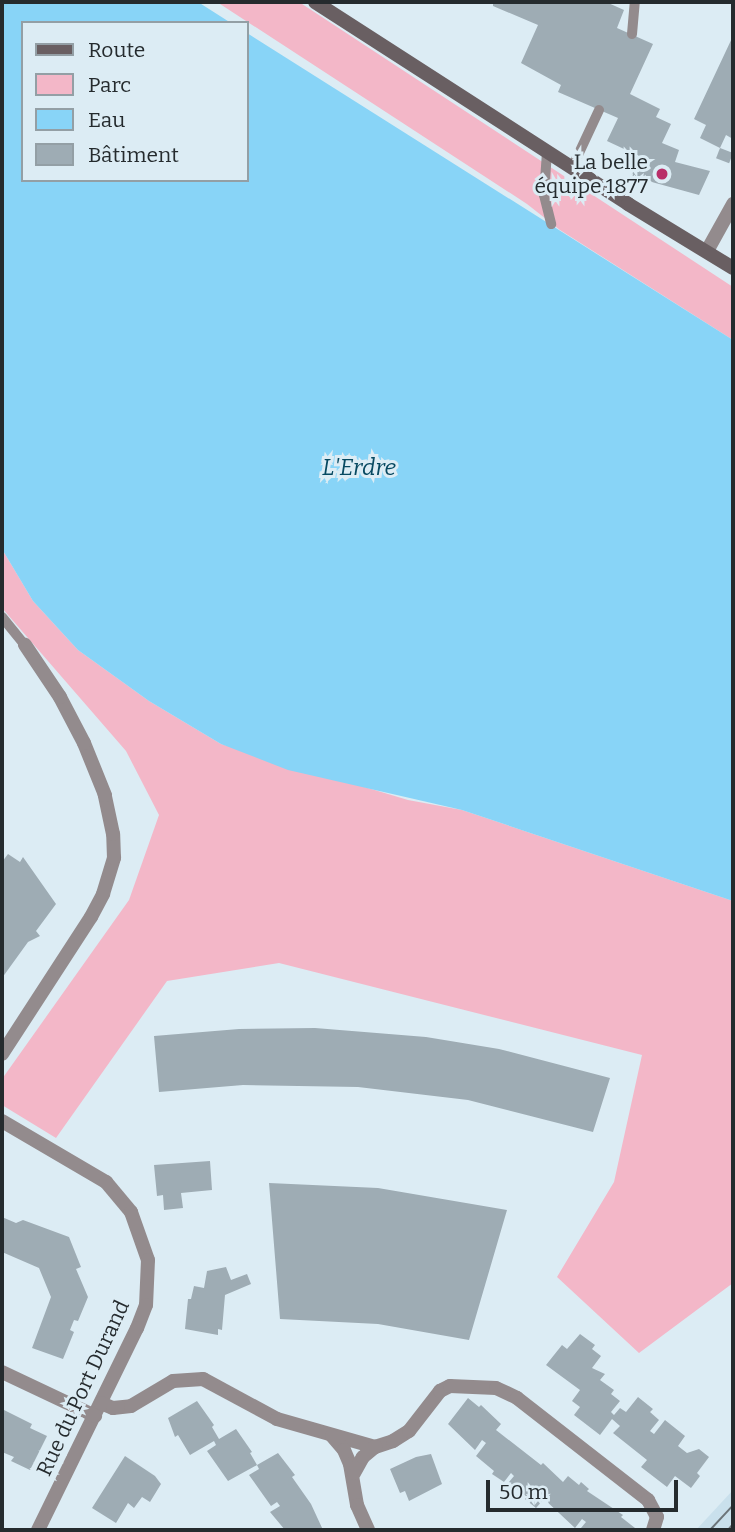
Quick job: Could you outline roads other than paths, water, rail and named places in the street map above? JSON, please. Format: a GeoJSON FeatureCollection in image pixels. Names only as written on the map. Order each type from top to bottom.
{"type":"FeatureCollection","features":[{"type":"Feature","properties":{"kind":"street"},"geometry":{"type":"LineString","coordinates":[[315,2],[733,268]]}},
{"type":"Feature","properties":{"kind":"street"},"geometry":{"type":"LineString","coordinates":[[707,251],[733,204]]}},
{"type":"Feature","properties":{"kind":"street"},"geometry":{"type":"LineString","coordinates":[[2,1054],[91,917],[107,885],[114,858],[113,834],[105,795],[84,743],[60,697],[25,645]]}},
{"type":"Feature","properties":{"kind":"street","name":"Rue du Port Durand"},"geometry":{"type":"LineString","coordinates":[[2,1121],[106,1182],[121,1197],[139,1227],[148,1260],[146,1305],[38,1530]]}},
{"type":"Feature","properties":{"kind":"street"},"geometry":{"type":"LineString","coordinates":[[2,1372],[98,1409],[131,1406],[173,1381],[203,1379],[260,1412],[375,1447]]}},
{"type":"Feature","properties":{"kind":"street"},"geometry":{"type":"LineString","coordinates":[[354,1474],[363,1457],[375,1447],[394,1441],[409,1431],[440,1391],[450,1386],[507,1391],[648,1500],[657,1517],[653,1530]]}},
{"type":"Feature","properties":{"kind":"street"},"geometry":{"type":"LineString","coordinates":[[330,1435],[344,1450],[354,1474],[357,1505],[368,1530]]}},
{"type":"Feature","properties":{"kind":"lane"},"geometry":{"type":"LineString","coordinates":[[632,34],[635,2]]}},
{"type":"Feature","properties":{"kind":"lane"},"geometry":{"type":"LineString","coordinates":[[572,168],[599,110]]}},
{"type":"Feature","properties":{"kind":"lane"},"geometry":{"type":"LineString","coordinates":[[547,152],[544,195],[551,225]]}},
{"type":"Feature","properties":{"kind":"lane"},"geometry":{"type":"LineString","coordinates":[[2,617],[25,645]]}},
{"type":"Feature","properties":{"kind":"water","name":"L'Erdre"},"geometry":{"type":"Polygon","coordinates":[[[2,2],[198,2],[228,21],[21,21],[21,182],[248,182],[248,34],[733,340],[733,901],[462,810],[288,770],[221,744],[149,701],[78,650],[33,601],[2,549],[2,2]]]}},
{"type":"Feature","properties":{"kind":"tram line"},"geometry":{"type":"LineString","coordinates":[[710,1530],[733,1505]]}},
{"type":"Feature","properties":{"kind":"tram line"},"geometry":{"type":"LineString","coordinates":[[728,1530],[733,1524]]}},
{"type":"Feature","properties":{"kind":"place","name":"La belle équipe 1877"},"geometry":{"type":"Point","coordinates":[662,174]}}]}
